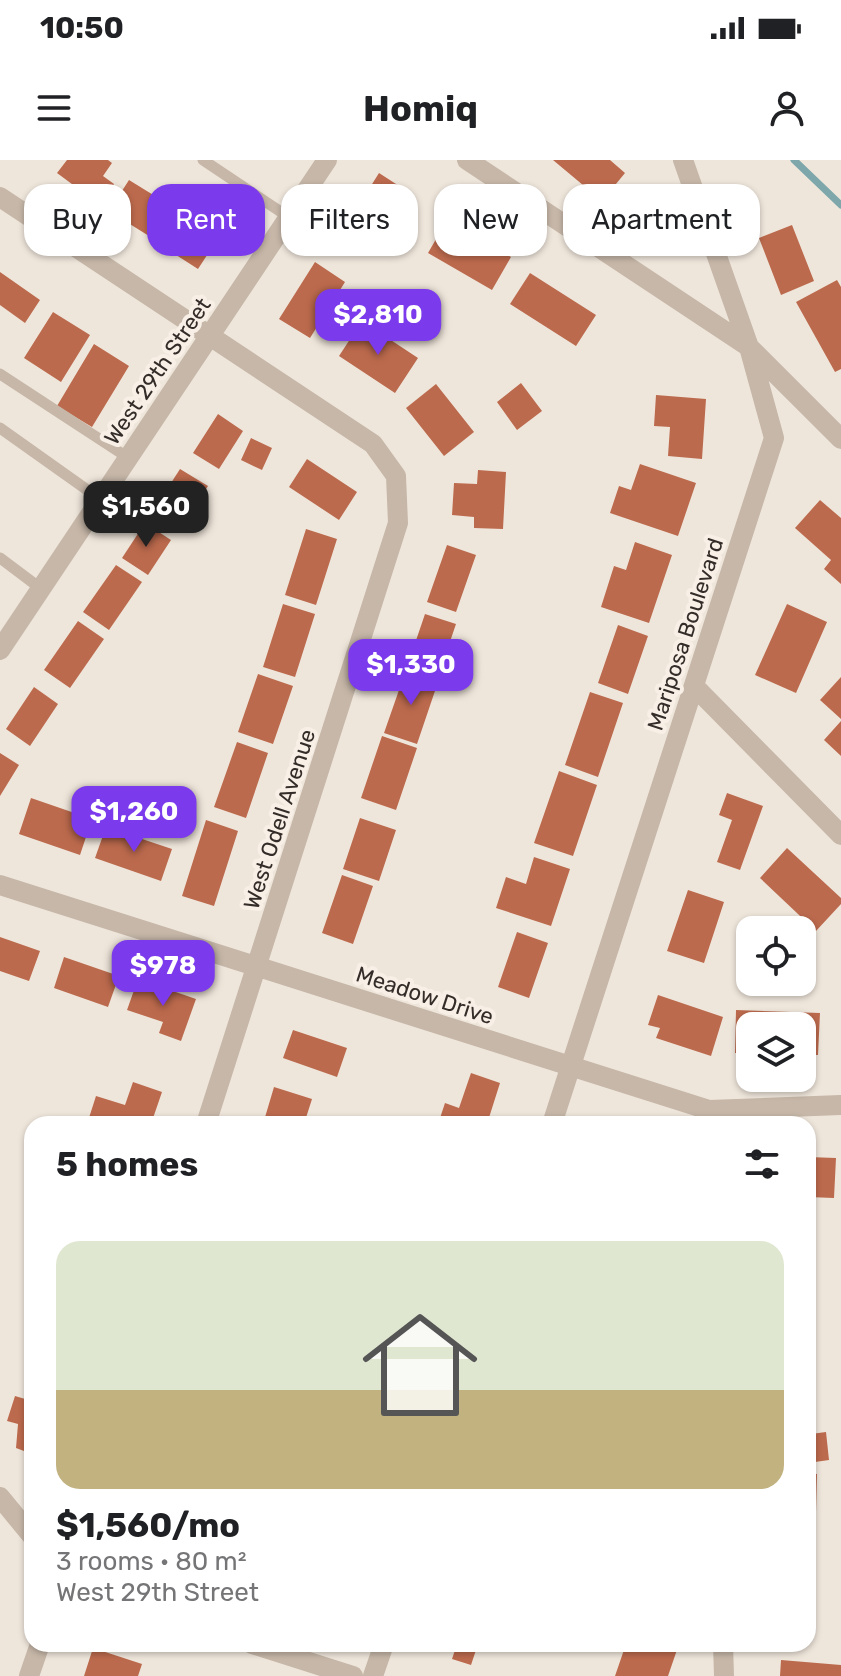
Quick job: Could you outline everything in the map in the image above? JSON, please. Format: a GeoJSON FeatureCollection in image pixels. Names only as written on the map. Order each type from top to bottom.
{"type":"FeatureCollection","features":[{"type":"Feature","properties":{"kind":"street","name":"West 29th Street"},"geometry":{"type":"LineString","coordinates":[[312,184],[327,160]]}},
{"type":"Feature","properties":{"kind":"street"},"geometry":{"type":"LineString","coordinates":[[467,160],[749,347],[841,439]]}},
{"type":"Feature","properties":{"kind":"street","name":"Mariposa Boulevard"},"geometry":{"type":"LineString","coordinates":[[555,1116],[774,438],[749,347],[683,160]]}},
{"type":"Feature","properties":{"kind":"street","name":"West Odell Avenue"},"geometry":{"type":"LineString","coordinates":[[0,197],[373,444],[396,476],[398,523],[209,1116]]}},
{"type":"Feature","properties":{"kind":"street","name":"West 29th Street"},"geometry":{"type":"LineString","coordinates":[[0,650],[281,231]]}},
{"type":"Feature","properties":{"kind":"street"},"geometry":{"type":"LineString","coordinates":[[694,686],[841,835]]}},
{"type":"Feature","properties":{"kind":"street","name":"Meadow Drive"},"geometry":{"type":"LineString","coordinates":[[0,885],[709,1110],[841,1105]]}},
{"type":"Feature","properties":{"kind":"street"},"geometry":{"type":"LineString","coordinates":[[0,1497],[24,1526]]}},
{"type":"Feature","properties":{"kind":"street"},"geometry":{"type":"LineString","coordinates":[[29,1676],[37,1652]]}},
{"type":"Feature","properties":{"kind":"street"},"geometry":{"type":"LineString","coordinates":[[277,1652],[353,1676]]}},
{"type":"Feature","properties":{"kind":"street"},"geometry":{"type":"LineString","coordinates":[[373,1676],[381,1652]]}},
{"type":"Feature","properties":{"kind":"street"},"geometry":{"type":"LineString","coordinates":[[723,1652],[724,1676]]}},
{"type":"Feature","properties":{"kind":"lane"},"geometry":{"type":"LineString","coordinates":[[203,160],[281,212]]}},
{"type":"Feature","properties":{"kind":"lane"},"geometry":{"type":"LineString","coordinates":[[0,374],[127,457]]}},
{"type":"Feature","properties":{"kind":"lane"},"geometry":{"type":"LineString","coordinates":[[0,428],[100,499]]}},
{"type":"Feature","properties":{"kind":"lane"},"geometry":{"type":"LineString","coordinates":[[0,558],[40,588]]}},
{"type":"Feature","properties":{"kind":"building"},"geometry":{"type":"Polygon","coordinates":[[[67,160],[108,160],[112,163],[103,176],[114,184],[72,184],[57,173],[67,160]]]}},
{"type":"Feature","properties":{"kind":"building"},"geometry":{"type":"Polygon","coordinates":[[[553,160],[610,160],[625,173],[616,184],[582,184],[553,160]]]}},
{"type":"Feature","properties":{"kind":"building"},"geometry":{"type":"Polygon","coordinates":[[[379,173],[396,184],[372,184],[379,173]]]}},
{"type":"Feature","properties":{"kind":"building"},"geometry":{"type":"Polygon","coordinates":[[[129,180],[147,191],[147,235],[131,225],[131,184],[126,184],[129,180]]]}},
{"type":"Feature","properties":{"kind":"building"},"geometry":{"type":"Polygon","coordinates":[[[792,225],[814,281],[781,295],[760,238],[792,225]]]}},
{"type":"Feature","properties":{"kind":"building"},"geometry":{"type":"Polygon","coordinates":[[[434,243],[434,256],[511,257],[492,290],[428,253],[434,243]]]}},
{"type":"Feature","properties":{"kind":"building"},"geometry":{"type":"Polygon","coordinates":[[[178,256],[206,256],[198,269],[178,256]]]}},
{"type":"Feature","properties":{"kind":"building"},"geometry":{"type":"Polygon","coordinates":[[[315,262],[345,282],[310,338],[279,319],[315,262]]]}},
{"type":"Feature","properties":{"kind":"building"},"geometry":{"type":"Polygon","coordinates":[[[0,272],[40,300],[25,323],[0,305],[0,272]]]}},
{"type":"Feature","properties":{"kind":"building"},"geometry":{"type":"Polygon","coordinates":[[[530,273],[596,315],[576,346],[510,304],[530,273]]]}},
{"type":"Feature","properties":{"kind":"building"},"geometry":{"type":"Polygon","coordinates":[[[837,280],[841,287],[841,369],[835,372],[796,302],[837,280]]]}},
{"type":"Feature","properties":{"kind":"building"},"geometry":{"type":"Polygon","coordinates":[[[53,312],[90,335],[61,382],[24,358],[53,312]]]}},
{"type":"Feature","properties":{"kind":"building"},"geometry":{"type":"Polygon","coordinates":[[[362,321],[418,358],[395,393],[339,356],[362,321]]]}},
{"type":"Feature","properties":{"kind":"building"},"geometry":{"type":"Polygon","coordinates":[[[94,344],[129,366],[92,427],[57,406],[94,344]]]}},
{"type":"Feature","properties":{"kind":"building"},"geometry":{"type":"Polygon","coordinates":[[[521,383],[542,411],[517,430],[497,402],[521,383]]]}},
{"type":"Feature","properties":{"kind":"building"},"geometry":{"type":"Polygon","coordinates":[[[436,384],[474,432],[444,456],[406,408],[436,384]]]}},
{"type":"Feature","properties":{"kind":"building"},"geometry":{"type":"Polygon","coordinates":[[[656,395],[706,399],[702,459],[668,456],[670,427],[654,426],[656,395]]]}},
{"type":"Feature","properties":{"kind":"building"},"geometry":{"type":"Polygon","coordinates":[[[218,414],[243,431],[219,469],[193,453],[218,414]]]}},
{"type":"Feature","properties":{"kind":"building"},"geometry":{"type":"Polygon","coordinates":[[[251,438],[272,448],[262,470],[241,460],[251,438]]]}},
{"type":"Feature","properties":{"kind":"building"},"geometry":{"type":"Polygon","coordinates":[[[307,459],[357,492],[339,520],[289,487],[307,459]]]}},
{"type":"Feature","properties":{"kind":"building"},"geometry":{"type":"Polygon","coordinates":[[[640,464],[696,483],[678,536],[610,513],[619,486],[631,490],[640,464]]]}},
{"type":"Feature","properties":{"kind":"building"},"geometry":{"type":"Polygon","coordinates":[[[180,469],[208,486],[180,529],[153,511],[180,469]]]}},
{"type":"Feature","properties":{"kind":"building"},"geometry":{"type":"Polygon","coordinates":[[[478,470],[506,472],[503,529],[474,528],[474,517],[452,515],[454,483],[477,484],[478,470]]]}},
{"type":"Feature","properties":{"kind":"building"},"geometry":{"type":"Polygon","coordinates":[[[820,500],[841,518],[841,584],[824,569],[831,560],[795,528],[820,500]]]}},
{"type":"Feature","properties":{"kind":"building"},"geometry":{"type":"Polygon","coordinates":[[[145,523],[171,540],[148,575],[122,558],[145,523]]]}},
{"type":"Feature","properties":{"kind":"building"},"geometry":{"type":"Polygon","coordinates":[[[306,529],[337,539],[316,605],[285,595],[306,529]]]}},
{"type":"Feature","properties":{"kind":"building"},"geometry":{"type":"Polygon","coordinates":[[[635,542],[672,555],[649,623],[601,607],[614,566],[626,570],[635,542]]]}},
{"type":"Feature","properties":{"kind":"building"},"geometry":{"type":"Polygon","coordinates":[[[447,545],[476,555],[456,612],[427,602],[447,545]]]}},
{"type":"Feature","properties":{"kind":"building"},"geometry":{"type":"Polygon","coordinates":[[[116,565],[142,582],[109,630],[83,612],[116,565]]]}},
{"type":"Feature","properties":{"kind":"building"},"geometry":{"type":"Polygon","coordinates":[[[283,604],[315,614],[295,677],[263,667],[283,604]]]}},
{"type":"Feature","properties":{"kind":"building"},"geometry":{"type":"Polygon","coordinates":[[[787,604],[827,622],[796,693],[755,675],[787,604]]]}},
{"type":"Feature","properties":{"kind":"building"},"geometry":{"type":"Polygon","coordinates":[[[425,614],[456,624],[440,671],[409,661],[425,614]]]}},
{"type":"Feature","properties":{"kind":"building"},"geometry":{"type":"Polygon","coordinates":[[[78,621],[104,639],[70,688],[44,670],[78,621]]]}},
{"type":"Feature","properties":{"kind":"building"},"geometry":{"type":"Polygon","coordinates":[[[618,625],[648,636],[628,694],[598,683],[618,625]]]}},
{"type":"Feature","properties":{"kind":"building"},"geometry":{"type":"Polygon","coordinates":[[[406,670],[438,682],[417,744],[384,733],[406,670]]]}},
{"type":"Feature","properties":{"kind":"building"},"geometry":{"type":"Polygon","coordinates":[[[258,674],[293,686],[273,744],[238,732],[258,674]]]}},
{"type":"Feature","properties":{"kind":"building"},"geometry":{"type":"Polygon","coordinates":[[[841,677],[841,719],[820,700],[841,677]]]}},
{"type":"Feature","properties":{"kind":"building"},"geometry":{"type":"Polygon","coordinates":[[[34,687],[58,704],[30,746],[6,729],[34,687]]]}},
{"type":"Feature","properties":{"kind":"building"},"geometry":{"type":"Polygon","coordinates":[[[590,692],[623,703],[598,777],[565,765],[590,692]]]}},
{"type":"Feature","properties":{"kind":"building"},"geometry":{"type":"Polygon","coordinates":[[[841,721],[841,756],[824,740],[841,721]]]}},
{"type":"Feature","properties":{"kind":"building"},"geometry":{"type":"Polygon","coordinates":[[[382,736],[417,748],[396,810],[361,798],[382,736]]]}},
{"type":"Feature","properties":{"kind":"building"},"geometry":{"type":"Polygon","coordinates":[[[237,742],[268,753],[246,818],[214,807],[237,742]]]}},
{"type":"Feature","properties":{"kind":"building"},"geometry":{"type":"Polygon","coordinates":[[[0,753],[19,765],[0,796],[0,753]]]}},
{"type":"Feature","properties":{"kind":"building"},"geometry":{"type":"Polygon","coordinates":[[[559,771],[597,785],[573,856],[534,843],[559,771]]]}},
{"type":"Feature","properties":{"kind":"building"},"geometry":{"type":"Polygon","coordinates":[[[727,793],[763,806],[740,870],[717,862],[732,820],[719,815],[727,793]]]}},
{"type":"Feature","properties":{"kind":"building"},"geometry":{"type":"Polygon","coordinates":[[[31,798],[92,819],[80,855],[19,834],[31,798]]]}},
{"type":"Feature","properties":{"kind":"building"},"geometry":{"type":"Polygon","coordinates":[[[360,818],[396,830],[379,881],[343,869],[360,818]]]}},
{"type":"Feature","properties":{"kind":"building"},"geometry":{"type":"Polygon","coordinates":[[[206,820],[238,831],[214,906],[182,896],[206,820]]]}},
{"type":"Feature","properties":{"kind":"building"},"geometry":{"type":"Polygon","coordinates":[[[106,827],[172,849],[161,881],[95,858],[106,827]]]}},
{"type":"Feature","properties":{"kind":"building"},"geometry":{"type":"Polygon","coordinates":[[[787,848],[841,898],[841,904],[816,931],[816,916],[800,916],[760,878],[787,848]]]}},
{"type":"Feature","properties":{"kind":"building"},"geometry":{"type":"Polygon","coordinates":[[[534,857],[570,869],[551,926],[496,908],[506,877],[526,884],[534,857]]]}},
{"type":"Feature","properties":{"kind":"building"},"geometry":{"type":"Polygon","coordinates":[[[342,875],[373,886],[353,944],[322,933],[342,875]]]}},
{"type":"Feature","properties":{"kind":"building"},"geometry":{"type":"Polygon","coordinates":[[[688,890],[724,902],[704,963],[667,951],[688,890]]]}},
{"type":"Feature","properties":{"kind":"building"},"geometry":{"type":"Polygon","coordinates":[[[517,932],[548,943],[529,998],[498,987],[517,932]]]}},
{"type":"Feature","properties":{"kind":"building"},"geometry":{"type":"Polygon","coordinates":[[[0,937],[40,951],[29,981],[0,971],[0,937]]]}},
{"type":"Feature","properties":{"kind":"building"},"geometry":{"type":"Polygon","coordinates":[[[64,957],[119,976],[108,1007],[54,988],[64,957]]]}},
{"type":"Feature","properties":{"kind":"building"},"geometry":{"type":"Polygon","coordinates":[[[138,979],[196,999],[181,1041],[159,1033],[163,1022],[127,1010],[138,979]]]}},
{"type":"Feature","properties":{"kind":"building"},"geometry":{"type":"Polygon","coordinates":[[[658,995],[723,1017],[711,1056],[656,1038],[660,1028],[648,1025],[658,995]]]}},
{"type":"Feature","properties":{"kind":"building"},"geometry":{"type":"Polygon","coordinates":[[[736,1010],[792,1012],[736,1012],[735,1053],[736,1010]]]}},
{"type":"Feature","properties":{"kind":"building"},"geometry":{"type":"Polygon","coordinates":[[[816,1013],[820,1013],[816,1055],[816,1013]]]}},
{"type":"Feature","properties":{"kind":"building"},"geometry":{"type":"Polygon","coordinates":[[[293,1030],[347,1048],[337,1077],[283,1058],[293,1030]]]}},
{"type":"Feature","properties":{"kind":"building"},"geometry":{"type":"Polygon","coordinates":[[[471,1073],[500,1083],[490,1116],[441,1116],[445,1103],[459,1108],[471,1073]]]}},
{"type":"Feature","properties":{"kind":"building"},"geometry":{"type":"Polygon","coordinates":[[[133,1082],[162,1092],[154,1116],[90,1116],[96,1096],[125,1105],[133,1082]]]}},
{"type":"Feature","properties":{"kind":"building"},"geometry":{"type":"Polygon","coordinates":[[[274,1087],[312,1099],[307,1116],[265,1116],[274,1087]]]}},
{"type":"Feature","properties":{"kind":"building"},"geometry":{"type":"Polygon","coordinates":[[[816,1157],[836,1158],[834,1198],[816,1197],[816,1157]]]}},
{"type":"Feature","properties":{"kind":"building"},"geometry":{"type":"Polygon","coordinates":[[[15,1396],[24,1399],[24,1451],[16,1448],[18,1424],[7,1421],[15,1396]]]}},
{"type":"Feature","properties":{"kind":"building"},"geometry":{"type":"Polygon","coordinates":[[[826,1432],[829,1460],[816,1462],[816,1433],[826,1432]]]}},
{"type":"Feature","properties":{"kind":"building"},"geometry":{"type":"Polygon","coordinates":[[[92,1652],[105,1652],[142,1664],[138,1676],[84,1676],[92,1652]]]}},
{"type":"Feature","properties":{"kind":"building"},"geometry":{"type":"Polygon","coordinates":[[[454,1652],[475,1652],[471,1665],[452,1659],[454,1652]]]}},
{"type":"Feature","properties":{"kind":"building"},"geometry":{"type":"Polygon","coordinates":[[[623,1652],[676,1652],[668,1676],[615,1676],[623,1652]]]}},
{"type":"Feature","properties":{"kind":"building"},"geometry":{"type":"Polygon","coordinates":[[[781,1660],[841,1665],[841,1676],[780,1676],[781,1660]]]}},
{"type":"Feature","properties":{"kind":"waterway"},"geometry":{"type":"LineString","coordinates":[[794,160],[841,205]]}}]}
